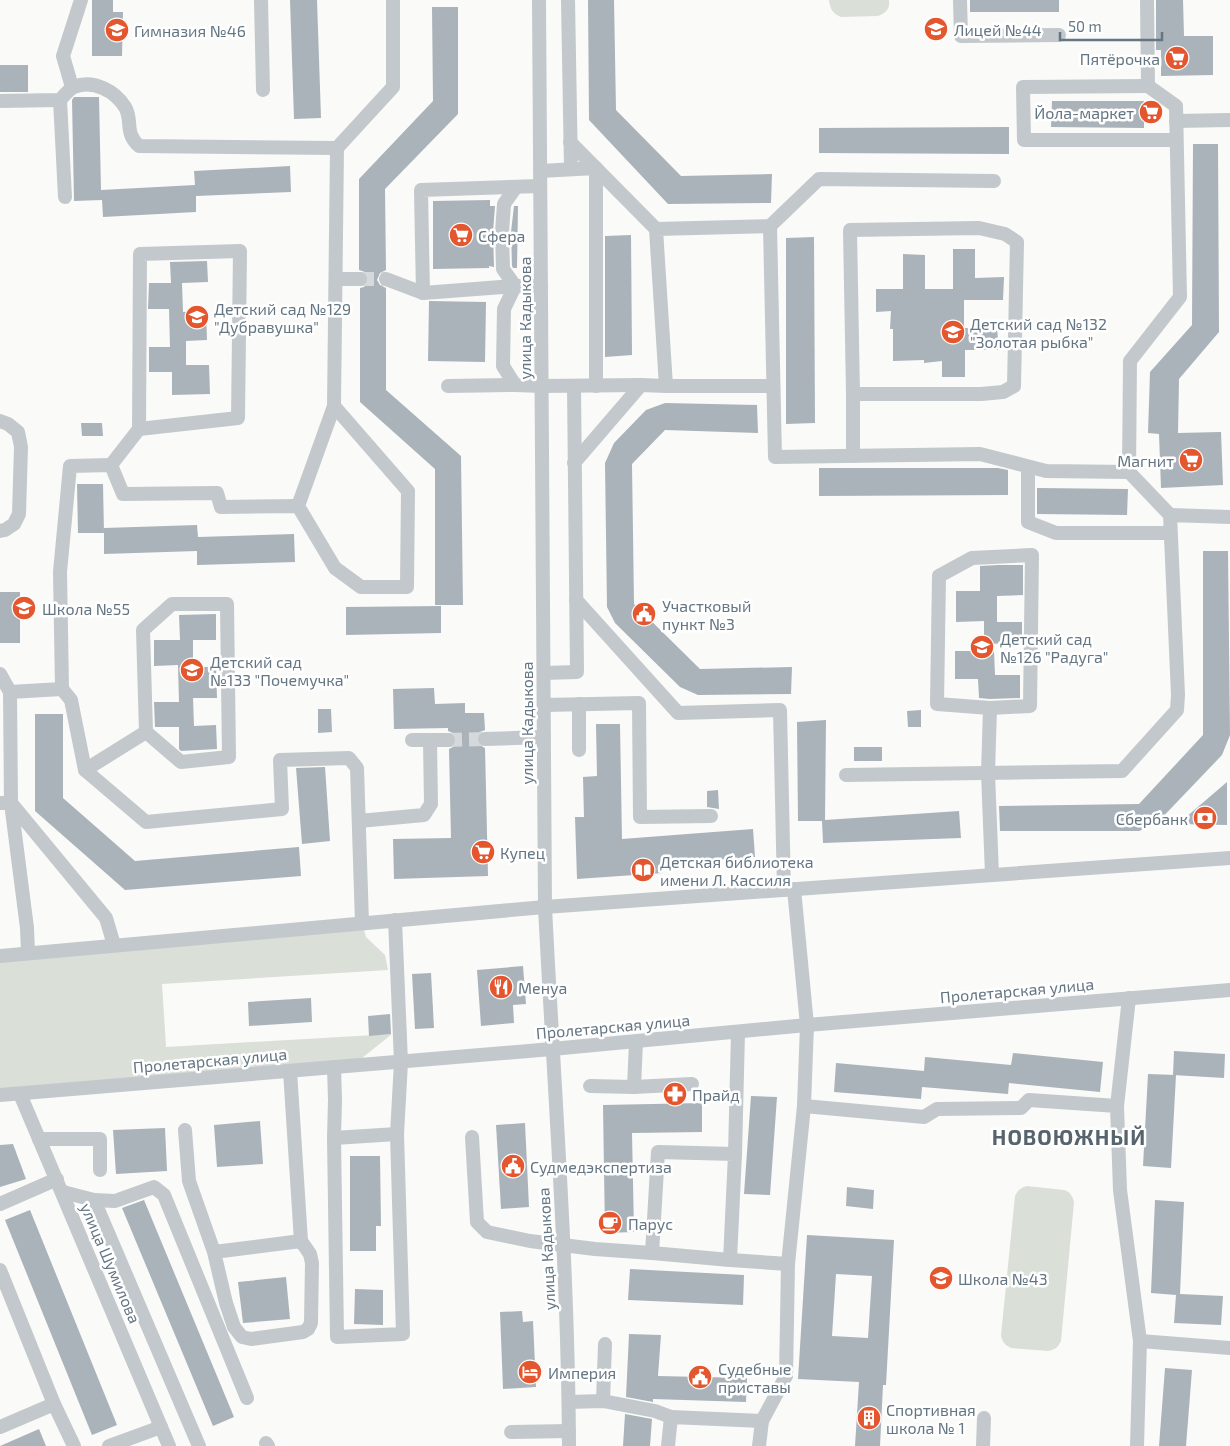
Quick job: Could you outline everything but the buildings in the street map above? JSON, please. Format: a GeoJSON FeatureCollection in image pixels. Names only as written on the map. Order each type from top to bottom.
{"type":"FeatureCollection","features":[{"type":"Feature","properties":{"kind":"street"},"geometry":{"type":"LineString","coordinates":[[72,87],[63,56],[81,0]]}},
{"type":"Feature","properties":{"kind":"street"},"geometry":{"type":"LineString","coordinates":[[261,0],[263,90]]}},
{"type":"Feature","properties":{"kind":"street"},"geometry":{"type":"LineString","coordinates":[[298,506],[334,406],[338,148],[393,87],[393,0]]}},
{"type":"Feature","properties":{"kind":"street","name":"улица Кадыкова"},"geometry":{"type":"LineString","coordinates":[[539,0],[545,907],[564,1245],[569,1446]]}},
{"type":"Feature","properties":{"kind":"street"},"geometry":{"type":"LineString","coordinates":[[568,0],[571,169]]}},
{"type":"Feature","properties":{"kind":"street"},"geometry":{"type":"LineString","coordinates":[[960,0],[961,36],[1060,35]]}},
{"type":"Feature","properties":{"kind":"street"},"geometry":{"type":"LineString","coordinates":[[1147,0],[1148,86]]}},
{"type":"Feature","properties":{"kind":"street"},"geometry":{"type":"LineString","coordinates":[[65,197],[60,100],[72,87],[86,84],[99,87],[114,94],[126,108],[132,140],[139,146],[338,148]]}},
{"type":"Feature","properties":{"kind":"street"},"geometry":{"type":"LineString","coordinates":[[846,775],[1122,771],[1177,710],[1170,515],[1129,472],[1130,361],[1180,297],[1176,106],[1148,86],[1024,87],[1024,140],[1176,140]]}},
{"type":"Feature","properties":{"kind":"street"},"geometry":{"type":"LineString","coordinates":[[0,101],[60,100]]}},
{"type":"Feature","properties":{"kind":"street"},"geometry":{"type":"LineString","coordinates":[[1176,121],[1230,120]]}},
{"type":"Feature","properties":{"kind":"street"},"geometry":{"type":"LineString","coordinates":[[570,142],[656,229],[666,386]]}},
{"type":"Feature","properties":{"kind":"street"},"geometry":{"type":"LineString","coordinates":[[540,171],[596,168]]}},
{"type":"Feature","properties":{"kind":"street"},"geometry":{"type":"LineString","coordinates":[[596,168],[596,386]]}},
{"type":"Feature","properties":{"kind":"street"},"geometry":{"type":"LineString","coordinates":[[656,229],[770,226],[818,179],[994,181]]}},
{"type":"Feature","properties":{"kind":"street"},"geometry":{"type":"LineString","coordinates":[[423,293],[421,190],[540,186]]}},
{"type":"Feature","properties":{"kind":"street"},"geometry":{"type":"LineString","coordinates":[[515,286],[502,269],[502,232],[504,204],[516,187]]}},
{"type":"Feature","properties":{"kind":"street"},"geometry":{"type":"LineString","coordinates":[[770,226],[775,457],[980,454],[1046,471],[1129,472]]}},
{"type":"Feature","properties":{"kind":"street"},"geometry":{"type":"LineString","coordinates":[[853,394],[981,394],[1003,392],[1014,386],[1017,242],[1005,234],[979,228],[850,230],[853,456]]}},
{"type":"Feature","properties":{"kind":"street"},"geometry":{"type":"LineString","coordinates":[[111,465],[139,429],[140,254],[240,251],[238,418],[139,429]]}},
{"type":"Feature","properties":{"kind":"street"},"geometry":{"type":"LineString","coordinates":[[336,279],[360,279]]}},
{"type":"Feature","properties":{"kind":"street"},"geometry":{"type":"LineString","coordinates":[[386,279],[423,293],[515,286],[542,286]]}},
{"type":"Feature","properties":{"kind":"street"},"geometry":{"type":"LineString","coordinates":[[515,286],[504,309],[503,366],[515,385]]}},
{"type":"Feature","properties":{"kind":"street"},"geometry":{"type":"LineString","coordinates":[[574,463],[641,385]]}},
{"type":"Feature","properties":{"kind":"street"},"geometry":{"type":"LineString","coordinates":[[448,386],[773,386]]}},
{"type":"Feature","properties":{"kind":"street"},"geometry":{"type":"LineString","coordinates":[[544,672],[578,672],[574,386]]}},
{"type":"Feature","properties":{"kind":"street"},"geometry":{"type":"LineString","coordinates":[[298,506],[335,568],[360,587],[407,587],[408,491],[334,406]]}},
{"type":"Feature","properties":{"kind":"street"},"geometry":{"type":"LineString","coordinates":[[0,421],[8,424],[18,432],[21,447],[19,514],[14,524],[6,530],[0,531]]}},
{"type":"Feature","properties":{"kind":"street"},"geometry":{"type":"LineString","coordinates":[[111,465],[122,494],[217,493],[221,507],[298,506]]}},
{"type":"Feature","properties":{"kind":"street"},"geometry":{"type":"LineString","coordinates":[[111,465],[70,466],[60,572],[62,689],[71,700],[85,770],[146,822],[282,809],[280,760],[349,758],[357,768],[362,923]]}},
{"type":"Feature","properties":{"kind":"street"},"geometry":{"type":"LineString","coordinates":[[1028,467],[1028,522],[1056,534],[1170,534]]}},
{"type":"Feature","properties":{"kind":"street"},"geometry":{"type":"LineString","coordinates":[[1170,515],[1230,516]]}},
{"type":"Feature","properties":{"kind":"street"},"geometry":{"type":"LineString","coordinates":[[1032,555],[1030,706],[990,708],[937,704],[939,576],[972,558],[1032,555]]}},
{"type":"Feature","properties":{"kind":"street"},"geometry":{"type":"LineString","coordinates":[[576,600],[678,713],[780,710],[789,889],[807,1025],[804,1106],[788,1264],[786,1376],[762,1422],[759,1446]]}},
{"type":"Feature","properties":{"kind":"street"},"geometry":{"type":"LineString","coordinates":[[172,604],[227,604],[229,757],[181,762],[146,732],[144,630],[172,604]]}},
{"type":"Feature","properties":{"kind":"street"},"geometry":{"type":"LineString","coordinates":[[0,674],[10,692],[6,803],[26,928],[28,953]]}},
{"type":"Feature","properties":{"kind":"street"},"geometry":{"type":"LineString","coordinates":[[10,692],[62,689]]}},
{"type":"Feature","properties":{"kind":"street"},"geometry":{"type":"LineString","coordinates":[[544,705],[639,703],[640,817],[711,816]]}},
{"type":"Feature","properties":{"kind":"street"},"geometry":{"type":"LineString","coordinates":[[578,750],[579,704]]}},
{"type":"Feature","properties":{"kind":"street"},"geometry":{"type":"LineString","coordinates":[[990,708],[988,774],[992,875]]}},
{"type":"Feature","properties":{"kind":"street"},"geometry":{"type":"LineString","coordinates":[[85,770],[146,732]]}},
{"type":"Feature","properties":{"kind":"street"},"geometry":{"type":"LineString","coordinates":[[485,739],[544,737]]}},
{"type":"Feature","properties":{"kind":"street"},"geometry":{"type":"LineString","coordinates":[[412,740],[448,740]]}},
{"type":"Feature","properties":{"kind":"street"},"geometry":{"type":"LineString","coordinates":[[359,821],[424,815],[431,804],[430,740]]}},
{"type":"Feature","properties":{"kind":"street"},"geometry":{"type":"LineString","coordinates":[[6,803],[106,918],[114,945]]}},
{"type":"Feature","properties":{"kind":"street"},"geometry":{"type":"LineString","coordinates":[[0,956],[545,907],[1230,858]]}},
{"type":"Feature","properties":{"kind":"street"},"geometry":{"type":"LineString","coordinates":[[334,1068],[337,1337],[404,1334],[397,1134],[401,1062],[395,920]]}},
{"type":"Feature","properties":{"kind":"street","name":"Пролетарская улица"},"geometry":{"type":"LineString","coordinates":[[0,1095],[334,1068],[807,1025],[1230,990]]}},
{"type":"Feature","properties":{"kind":"street"},"geometry":{"type":"LineString","coordinates":[[1129,998],[1117,1106],[1120,1190],[1140,1341],[1137,1446]]}},
{"type":"Feature","properties":{"kind":"street"},"geometry":{"type":"LineString","coordinates":[[730,1260],[738,1032]]}},
{"type":"Feature","properties":{"kind":"street"},"geometry":{"type":"LineString","coordinates":[[634,1086],[636,1042]]}},
{"type":"Feature","properties":{"kind":"street"},"geometry":{"type":"LineString","coordinates":[[185,1130],[188,1180],[214,1252],[226,1303],[234,1327],[242,1337],[251,1339],[303,1332],[308,1329],[311,1323],[312,1263],[310,1254],[302,1241],[290,1071]]}},
{"type":"Feature","properties":{"kind":"street"},"geometry":{"type":"LineString","coordinates":[[590,1086],[692,1084]]}},
{"type":"Feature","properties":{"kind":"street","name":"улица Шумилова"},"geometry":{"type":"LineString","coordinates":[[20,1094],[169,1446]]}},
{"type":"Feature","properties":{"kind":"street"},"geometry":{"type":"LineString","coordinates":[[804,1106],[924,1117],[937,1109],[1021,1108],[1029,1100],[1117,1106]]}},
{"type":"Feature","properties":{"kind":"street"},"geometry":{"type":"LineString","coordinates":[[334,1138],[397,1134]]}},
{"type":"Feature","properties":{"kind":"street"},"geometry":{"type":"LineString","coordinates":[[472,1137],[477,1222],[487,1232],[530,1241],[595,1249],[788,1264]]}},
{"type":"Feature","properties":{"kind":"street"},"geometry":{"type":"LineString","coordinates":[[39,1139],[100,1139],[100,1170]]}},
{"type":"Feature","properties":{"kind":"street"},"geometry":{"type":"LineString","coordinates":[[652,1253],[658,1152],[735,1154]]}},
{"type":"Feature","properties":{"kind":"street"},"geometry":{"type":"LineString","coordinates":[[0,1204],[60,1186],[94,1200],[115,1201],[154,1187],[164,1195],[247,1398]]}},
{"type":"Feature","properties":{"kind":"street"},"geometry":{"type":"LineString","coordinates":[[94,1200],[199,1446]]}},
{"type":"Feature","properties":{"kind":"street"},"geometry":{"type":"LineString","coordinates":[[214,1252],[302,1241]]}},
{"type":"Feature","properties":{"kind":"street"},"geometry":{"type":"LineString","coordinates":[[0,1270],[54,1404],[74,1446]]}},
{"type":"Feature","properties":{"kind":"street"},"geometry":{"type":"LineString","coordinates":[[1140,1341],[1230,1348]]}},
{"type":"Feature","properties":{"kind":"street"},"geometry":{"type":"LineString","coordinates":[[603,1401],[605,1344]]}},
{"type":"Feature","properties":{"kind":"street"},"geometry":{"type":"LineString","coordinates":[[569,1402],[603,1401],[656,1411],[671,1417],[762,1422]]}},
{"type":"Feature","properties":{"kind":"street"},"geometry":{"type":"LineString","coordinates":[[0,1427],[54,1404]]}},
{"type":"Feature","properties":{"kind":"street"},"geometry":{"type":"LineString","coordinates":[[668,1446],[671,1417]]}},
{"type":"Feature","properties":{"kind":"street"},"geometry":{"type":"LineString","coordinates":[[982,1446],[984,1418]]}},
{"type":"Feature","properties":{"kind":"street"},"geometry":{"type":"LineString","coordinates":[[109,1446],[161,1427]]}},
{"type":"Feature","properties":{"kind":"street"},"geometry":{"type":"LineString","coordinates":[[511,1432],[569,1431]]}},
{"type":"Feature","properties":{"kind":"shaded area"},"geometry":{"type":"Polygon","coordinates":[[[829,0],[889,0],[889,6],[883,14],[878,16],[841,17],[832,11],[829,0]]]}},
{"type":"Feature","properties":{"kind":"shaded area"},"geometry":{"type":"Polygon","coordinates":[[[362,923],[366,937],[385,955],[388,970],[162,984],[166,1047],[392,1034],[352,1066],[0,1094],[0,956],[362,923]]]}},
{"type":"Feature","properties":{"kind":"shaded area"},"geometry":{"type":"Polygon","coordinates":[[[1027,1186],[1064,1190],[1070,1194],[1074,1202],[1061,1341],[1056,1348],[1048,1351],[1011,1348],[1004,1343],[1001,1335],[1015,1196],[1017,1192],[1027,1186]]]}},
{"type":"Feature","properties":{"kind":"tunnel"},"geometry":{"type":"LineString","coordinates":[[360,279],[386,279]]}},
{"type":"Feature","properties":{"kind":"tunnel"},"geometry":{"type":"LineString","coordinates":[[448,740],[485,739]]}},
{"type":"Feature","properties":{"kind":"place","name":"Лицей №44"},"geometry":{"type":"Point","coordinates":[936,29]}},
{"type":"Feature","properties":{"kind":"place","name":"Гимназия №46"},"geometry":{"type":"Point","coordinates":[117,30]}},
{"type":"Feature","properties":{"kind":"place","name":"Пятёрочка"},"geometry":{"type":"Point","coordinates":[1177,58]}},
{"type":"Feature","properties":{"kind":"place","name":"Йола-маркет"},"geometry":{"type":"Point","coordinates":[1151,112]}},
{"type":"Feature","properties":{"kind":"place","name":"Сфера"},"geometry":{"type":"Point","coordinates":[461,235]}},
{"type":"Feature","properties":{"kind":"place","name":"Детский сад №129 \"Дубравушка\""},"geometry":{"type":"Point","coordinates":[197,317]}},
{"type":"Feature","properties":{"kind":"place","name":"Детский сад №132 \"Золотая рыбка\""},"geometry":{"type":"Point","coordinates":[953,332]}},
{"type":"Feature","properties":{"kind":"place","name":"Магнит"},"geometry":{"type":"Point","coordinates":[1191,460]}},
{"type":"Feature","properties":{"kind":"place","name":"Школа №55"},"geometry":{"type":"Point","coordinates":[24,608]}},
{"type":"Feature","properties":{"kind":"place","name":"Участковый пункт №3"},"geometry":{"type":"Point","coordinates":[644,614]}},
{"type":"Feature","properties":{"kind":"place","name":"Детский сад №126 \"Радуга\""},"geometry":{"type":"Point","coordinates":[982,647]}},
{"type":"Feature","properties":{"kind":"place","name":"Детский сад №133 \"Почемучка\""},"geometry":{"type":"Point","coordinates":[192,670]}},
{"type":"Feature","properties":{"kind":"place","name":"Сбербанк"},"geometry":{"type":"Point","coordinates":[1205,818]}},
{"type":"Feature","properties":{"kind":"place","name":"Купец"},"geometry":{"type":"Point","coordinates":[483,852]}},
{"type":"Feature","properties":{"kind":"place","name":"Детская библиотека имени Л. Кассиля"},"geometry":{"type":"Point","coordinates":[643,870]}},
{"type":"Feature","properties":{"kind":"place","name":"Менуа"},"geometry":{"type":"Point","coordinates":[501,987]}},
{"type":"Feature","properties":{"kind":"place","name":"Прайд"},"geometry":{"type":"Point","coordinates":[675,1094]}},
{"type":"Feature","properties":{"kind":"place","name":"Судмедэкспертиза"},"geometry":{"type":"Point","coordinates":[513,1166]}},
{"type":"Feature","properties":{"kind":"place","name":"Парус"},"geometry":{"type":"Point","coordinates":[610,1223]}},
{"type":"Feature","properties":{"kind":"place","name":"Школа №43"},"geometry":{"type":"Point","coordinates":[941,1278]}},
{"type":"Feature","properties":{"kind":"place","name":"Империя"},"geometry":{"type":"Point","coordinates":[530,1372]}},
{"type":"Feature","properties":{"kind":"place","name":"Судебные приставы"},"geometry":{"type":"Point","coordinates":[700,1377]}},
{"type":"Feature","properties":{"kind":"place","name":"Спортивная школа № 1"},"geometry":{"type":"Point","coordinates":[869,1418]}},
{"type":"Feature","properties":{"kind":"district","name":"НОВОЮЖНЫЙ"},"geometry":{"type":"Point","coordinates":[1069,1136]}}]}
